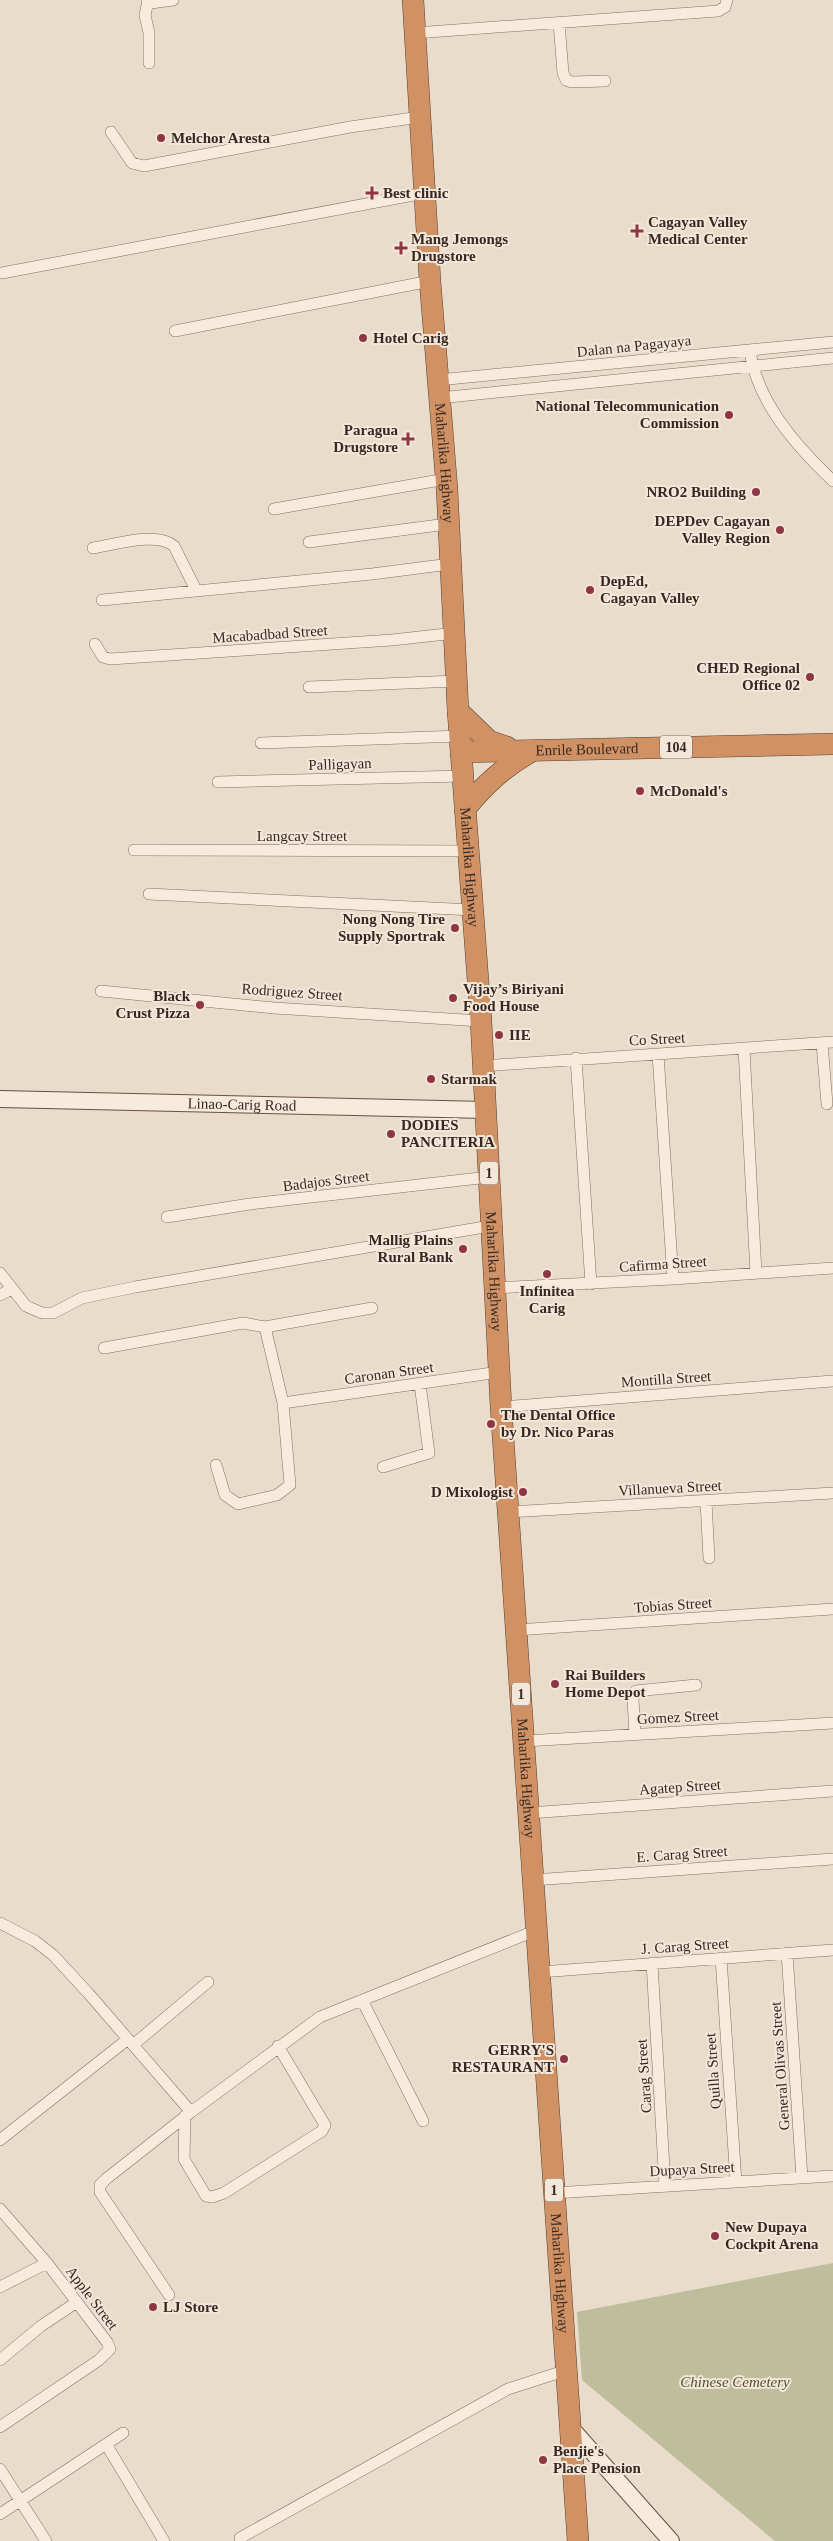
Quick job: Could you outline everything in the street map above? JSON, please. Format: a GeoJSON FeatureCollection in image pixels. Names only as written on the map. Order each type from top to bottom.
{"type":"FeatureCollection","features":[{"type":"Feature","properties":{"kind":"highway","name":"Maharlika Highway"},"geometry":{"type":"LineString","coordinates":[[413,0],[430,281],[446,479],[460,744],[481,1021],[490,1226],[501,1407],[578,2541]]}},
{"type":"Feature","properties":{"kind":"highway"},"geometry":{"type":"LineString","coordinates":[[458,712],[489,742],[528,750]]}},
{"type":"Feature","properties":{"kind":"highway","name":"Enrile Boulevard"},"geometry":{"type":"LineString","coordinates":[[460,744],[528,750],[833,744]]}},
{"type":"Feature","properties":{"kind":"highway"},"geometry":{"type":"LineString","coordinates":[[465,809],[489,780],[528,750]]}},
{"type":"Feature","properties":{"kind":"main road","name":"Linao-Carig Road"},"geometry":{"type":"LineString","coordinates":[[0,1099],[486,1110]]}},
{"type":"Feature","properties":{"kind":"main road"},"geometry":{"type":"LineString","coordinates":[[571,2428],[671,2541]]}},
{"type":"Feature","properties":{"kind":"street"},"geometry":{"type":"LineString","coordinates":[[149,64],[148,33],[145,15],[147,1],[160,3],[173,0]]}},
{"type":"Feature","properties":{"kind":"street"},"geometry":{"type":"LineString","coordinates":[[416,33],[718,11],[725,7],[727,0]]}},
{"type":"Feature","properties":{"kind":"street"},"geometry":{"type":"LineString","coordinates":[[559,23],[563,73],[566,80],[572,82],[605,81]]}},
{"type":"Feature","properties":{"kind":"street"},"geometry":{"type":"LineString","coordinates":[[112,132],[132,163],[144,166],[350,127],[420,117]]}},
{"type":"Feature","properties":{"kind":"street"},"geometry":{"type":"LineString","coordinates":[[2,273],[424,193]]}},
{"type":"Feature","properties":{"kind":"street"},"geometry":{"type":"LineString","coordinates":[[175,331],[430,281]]}},
{"type":"Feature","properties":{"kind":"street","name":"Dalan na Pagayaya"},"geometry":{"type":"LineString","coordinates":[[439,389],[750,350],[833,342]]}},
{"type":"Feature","properties":{"kind":"street"},"geometry":{"type":"LineString","coordinates":[[750,350],[752,366],[764,395],[779,419],[833,481]]}},
{"type":"Feature","properties":{"kind":"street","name":"Dalan na Pagayaya"},"geometry":{"type":"LineString","coordinates":[[439,389],[752,366],[833,358]]}},
{"type":"Feature","properties":{"kind":"street"},"geometry":{"type":"LineString","coordinates":[[274,509],[446,479]]}},
{"type":"Feature","properties":{"kind":"street"},"geometry":{"type":"LineString","coordinates":[[309,542],[447,524]]}},
{"type":"Feature","properties":{"kind":"street"},"geometry":{"type":"LineString","coordinates":[[93,548],[150,539],[168,541],[174,546],[196,590]]}},
{"type":"Feature","properties":{"kind":"street"},"geometry":{"type":"LineString","coordinates":[[102,600],[450,564]]}},
{"type":"Feature","properties":{"kind":"street","name":"Macabadbad Street"},"geometry":{"type":"LineString","coordinates":[[95,644],[103,657],[110,659],[382,641],[454,633]]}},
{"type":"Feature","properties":{"kind":"street"},"geometry":{"type":"LineString","coordinates":[[309,687],[456,681]]}},
{"type":"Feature","properties":{"kind":"street"},"geometry":{"type":"LineString","coordinates":[[261,743],[460,744]]}},
{"type":"Feature","properties":{"kind":"street","name":"Palligayan"},"geometry":{"type":"LineString","coordinates":[[218,782],[463,776]]}},
{"type":"Feature","properties":{"kind":"street","name":"Langcay Street"},"geometry":{"type":"LineString","coordinates":[[134,850],[469,851]]}},
{"type":"Feature","properties":{"kind":"street"},"geometry":{"type":"LineString","coordinates":[[149,894],[473,910]]}},
{"type":"Feature","properties":{"kind":"street","name":"Rodriguez Street"},"geometry":{"type":"LineString","coordinates":[[101,992],[274,1008],[481,1021]]}},
{"type":"Feature","properties":{"kind":"street"},"geometry":{"type":"LineString","coordinates":[[826,1104],[827,1043]]}},
{"type":"Feature","properties":{"kind":"street","name":"Co Street"},"geometry":{"type":"LineString","coordinates":[[482,1066],[576,1058],[827,1043]]}},
{"type":"Feature","properties":{"kind":"street"},"geometry":{"type":"LineString","coordinates":[[744,1049],[756,1273]]}},
{"type":"Feature","properties":{"kind":"street"},"geometry":{"type":"LineString","coordinates":[[658,1054],[673,1279]]}},
{"type":"Feature","properties":{"kind":"street"},"geometry":{"type":"LineString","coordinates":[[576,1058],[591,1284]]}},
{"type":"Feature","properties":{"kind":"street","name":"Badajos Street"},"geometry":{"type":"LineString","coordinates":[[167,1217],[250,1204],[489,1177]]}},
{"type":"Feature","properties":{"kind":"street"},"geometry":{"type":"LineString","coordinates":[[0,1273],[30,1309],[49,1314],[82,1298],[135,1286],[490,1226]]}},
{"type":"Feature","properties":{"kind":"street","name":"Cafirma Street"},"geometry":{"type":"LineString","coordinates":[[495,1288],[591,1284],[833,1268]]}},
{"type":"Feature","properties":{"kind":"street"},"geometry":{"type":"LineString","coordinates":[[0,1295],[12,1289]]}},
{"type":"Feature","properties":{"kind":"street"},"geometry":{"type":"LineString","coordinates":[[104,1348],[243,1323],[265,1326],[372,1308]]}},
{"type":"Feature","properties":{"kind":"street"},"geometry":{"type":"LineString","coordinates":[[216,1465],[225,1495],[238,1504],[277,1495],[288,1489],[291,1480],[283,1403],[265,1326]]}},
{"type":"Feature","properties":{"kind":"street","name":"Caronan Street"},"geometry":{"type":"LineString","coordinates":[[283,1403],[499,1372]]}},
{"type":"Feature","properties":{"kind":"street","name":"Montilla Street"},"geometry":{"type":"LineString","coordinates":[[501,1407],[833,1381]]}},
{"type":"Feature","properties":{"kind":"street"},"geometry":{"type":"LineString","coordinates":[[383,1467],[429,1453],[420,1384]]}},
{"type":"Feature","properties":{"kind":"street","name":"Villanueva Street"},"geometry":{"type":"LineString","coordinates":[[509,1512],[833,1493]]}},
{"type":"Feature","properties":{"kind":"street"},"geometry":{"type":"LineString","coordinates":[[706,1501],[709,1558]]}},
{"type":"Feature","properties":{"kind":"street","name":"Tobias Street"},"geometry":{"type":"LineString","coordinates":[[516,1630],[833,1609]]}},
{"type":"Feature","properties":{"kind":"street"},"geometry":{"type":"LineString","coordinates":[[635,1734],[633,1699],[638,1690],[696,1685]]}},
{"type":"Feature","properties":{"kind":"street","name":"Gomez Street"},"geometry":{"type":"LineString","coordinates":[[525,1741],[833,1723]]}},
{"type":"Feature","properties":{"kind":"street","name":"Agatep Street"},"geometry":{"type":"LineString","coordinates":[[530,1814],[833,1791]]}},
{"type":"Feature","properties":{"kind":"street","name":"E. Carag Street"},"geometry":{"type":"LineString","coordinates":[[533,1880],[833,1859]]}},
{"type":"Feature","properties":{"kind":"street"},"geometry":{"type":"LineString","coordinates":[[0,1923],[44,1946],[90,1994],[188,2114],[184,2159],[206,2196],[212,2197],[224,2193],[322,2131],[325,2124],[278,2046]]}},
{"type":"Feature","properties":{"kind":"street"},"geometry":{"type":"LineString","coordinates":[[169,2295],[104,2199],[99,2188],[106,2179],[278,2046],[320,2018],[537,1930]]}},
{"type":"Feature","properties":{"kind":"street","name":"J. Carag Street"},"geometry":{"type":"LineString","coordinates":[[540,1972],[833,1950]]}},
{"type":"Feature","properties":{"kind":"street","name":"General Olivas Street"},"geometry":{"type":"LineString","coordinates":[[787,1953],[802,2178]]}},
{"type":"Feature","properties":{"kind":"street","name":"Quilla Street"},"geometry":{"type":"LineString","coordinates":[[721,1958],[736,2182]]}},
{"type":"Feature","properties":{"kind":"street","name":"Carag Street"},"geometry":{"type":"LineString","coordinates":[[652,1963],[665,2186]]}},
{"type":"Feature","properties":{"kind":"street"},"geometry":{"type":"LineString","coordinates":[[0,2140],[208,1982]]}},
{"type":"Feature","properties":{"kind":"street"},"geometry":{"type":"LineString","coordinates":[[362,2000],[423,2122]]}},
{"type":"Feature","properties":{"kind":"street","name":"Dupaya Street"},"geometry":{"type":"LineString","coordinates":[[554,2193],[833,2176]]}},
{"type":"Feature","properties":{"kind":"street","name":"Apple Street"},"geometry":{"type":"LineString","coordinates":[[0,2209],[47,2263],[77,2302],[107,2342],[108,2353],[0,2427]]}},
{"type":"Feature","properties":{"kind":"street"},"geometry":{"type":"LineString","coordinates":[[0,2287],[47,2263]]}},
{"type":"Feature","properties":{"kind":"street"},"geometry":{"type":"LineString","coordinates":[[0,2360],[41,2326],[77,2302]]}},
{"type":"Feature","properties":{"kind":"street"},"geometry":{"type":"LineString","coordinates":[[240,2538],[508,2389],[567,2370]]}},
{"type":"Feature","properties":{"kind":"street"},"geometry":{"type":"LineString","coordinates":[[0,2514],[20,2499],[123,2433]]}},
{"type":"Feature","properties":{"kind":"street"},"geometry":{"type":"LineString","coordinates":[[106,2444],[164,2541]]}},
{"type":"Feature","properties":{"kind":"street"},"geometry":{"type":"LineString","coordinates":[[0,2469],[46,2541]]}},
{"type":"Feature","properties":{"kind":"green space","name":"Chinese Cemetery"},"geometry":{"type":"Polygon","coordinates":[[[833,2263],[833,2541],[775,2541],[582,2380],[577,2312],[833,2263]]]}},
{"type":"Feature","properties":{"kind":"place","name":"Melchor Aresta"},"geometry":{"type":"Point","coordinates":[161,138]}},
{"type":"Feature","properties":{"kind":"place","name":"Best clinic"},"geometry":{"type":"Point","coordinates":[372,193]}},
{"type":"Feature","properties":{"kind":"place","name":"Cagayan Valley Medical Center"},"geometry":{"type":"Point","coordinates":[637,231]}},
{"type":"Feature","properties":{"kind":"place","name":"Mang Jemongs Drugstore"},"geometry":{"type":"Point","coordinates":[401,248]}},
{"type":"Feature","properties":{"kind":"place","name":"Hotel Carig"},"geometry":{"type":"Point","coordinates":[363,338]}},
{"type":"Feature","properties":{"kind":"place","name":"National Telecommunication Commission"},"geometry":{"type":"Point","coordinates":[729,415]}},
{"type":"Feature","properties":{"kind":"place","name":"Paragua Drugstore"},"geometry":{"type":"Point","coordinates":[408,439]}},
{"type":"Feature","properties":{"kind":"place","name":"NRO2 Building"},"geometry":{"type":"Point","coordinates":[756,492]}},
{"type":"Feature","properties":{"kind":"place","name":"DEPDev Cagayan Valley Region"},"geometry":{"type":"Point","coordinates":[780,530]}},
{"type":"Feature","properties":{"kind":"place","name":"DepEd, Cagayan Valley"},"geometry":{"type":"Point","coordinates":[590,590]}},
{"type":"Feature","properties":{"kind":"place","name":"CHED Regional Office 02"},"geometry":{"type":"Point","coordinates":[810,677]}},
{"type":"Feature","properties":{"kind":"place","name":"McDonald's"},"geometry":{"type":"Point","coordinates":[640,791]}},
{"type":"Feature","properties":{"kind":"place","name":"Nong Nong Tire Supply Sportrak"},"geometry":{"type":"Point","coordinates":[455,928]}},
{"type":"Feature","properties":{"kind":"place","name":"Vijay’s Biriyani Food House"},"geometry":{"type":"Point","coordinates":[453,998]}},
{"type":"Feature","properties":{"kind":"place","name":"Black Crust Pizza"},"geometry":{"type":"Point","coordinates":[200,1005]}},
{"type":"Feature","properties":{"kind":"place","name":"IIE"},"geometry":{"type":"Point","coordinates":[499,1035]}},
{"type":"Feature","properties":{"kind":"place","name":"Starmak"},"geometry":{"type":"Point","coordinates":[431,1079]}},
{"type":"Feature","properties":{"kind":"place","name":"DODIES PANCITERIA"},"geometry":{"type":"Point","coordinates":[391,1134]}},
{"type":"Feature","properties":{"kind":"place","name":"Mallig Plains Rural Bank"},"geometry":{"type":"Point","coordinates":[463,1249]}},
{"type":"Feature","properties":{"kind":"place","name":"Infinitea Carig"},"geometry":{"type":"Point","coordinates":[547,1274]}},
{"type":"Feature","properties":{"kind":"place","name":"The Dental Office by Dr. Nico Paras"},"geometry":{"type":"Point","coordinates":[491,1424]}},
{"type":"Feature","properties":{"kind":"place","name":"D Mixologist"},"geometry":{"type":"Point","coordinates":[523,1492]}},
{"type":"Feature","properties":{"kind":"place","name":"Rai Builders Home Depot"},"geometry":{"type":"Point","coordinates":[555,1684]}},
{"type":"Feature","properties":{"kind":"place","name":"GERRY'S RESTAURANT"},"geometry":{"type":"Point","coordinates":[564,2059]}},
{"type":"Feature","properties":{"kind":"place","name":"New Dupaya Cockpit Arena"},"geometry":{"type":"Point","coordinates":[715,2236]}},
{"type":"Feature","properties":{"kind":"place","name":"LJ Store"},"geometry":{"type":"Point","coordinates":[153,2307]}},
{"type":"Feature","properties":{"kind":"place","name":"Benjie's Place Pension"},"geometry":{"type":"Point","coordinates":[543,2460]}}]}
